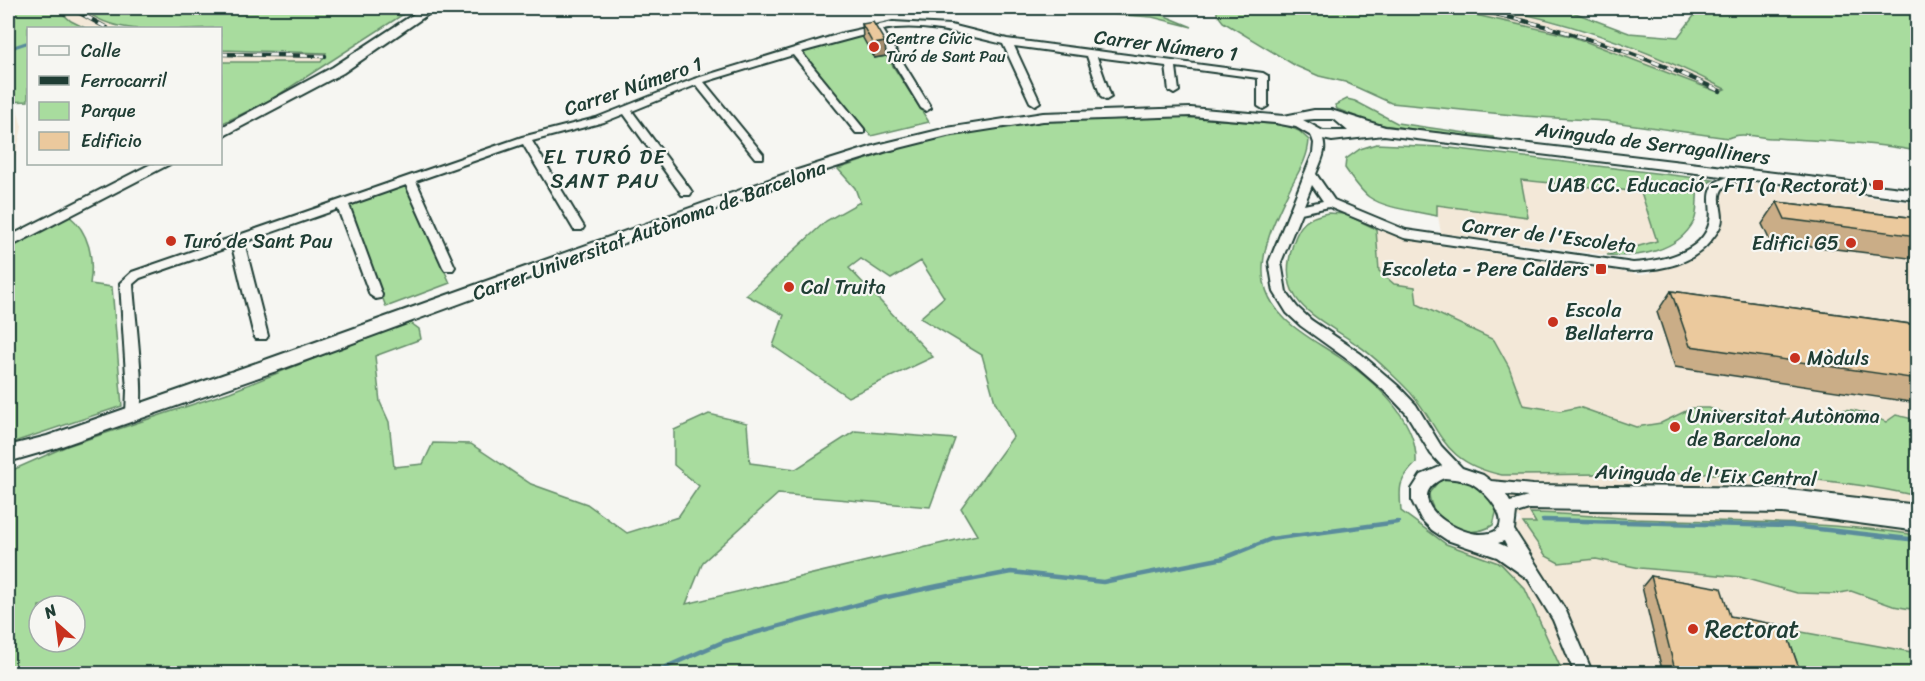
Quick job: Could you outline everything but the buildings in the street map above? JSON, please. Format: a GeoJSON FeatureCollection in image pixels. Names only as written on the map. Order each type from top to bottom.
{"type":"FeatureCollection","features":[{"type":"Feature","properties":{"kind":"street"},"geometry":{"type":"LineString","coordinates":[[222,128],[308,83],[424,8]]}},
{"type":"Feature","properties":{"kind":"street"},"geometry":{"type":"LineString","coordinates":[[222,133],[338,70],[431,8]]}},
{"type":"Feature","properties":{"kind":"street","name":"Carrer Número 1"},"geometry":{"type":"LineString","coordinates":[[133,414],[134,390],[126,283],[136,275],[526,139],[600,120],[698,81],[877,28],[911,24],[951,28],[1007,42],[1263,76],[1263,106]]}},
{"type":"Feature","properties":{"kind":"street"},"geometry":{"type":"LineString","coordinates":[[877,28],[926,108]]}},
{"type":"Feature","properties":{"kind":"street"},"geometry":{"type":"LineString","coordinates":[[1007,42],[1035,102]]}},
{"type":"Feature","properties":{"kind":"street"},"geometry":{"type":"LineString","coordinates":[[795,51],[860,131]]}},
{"type":"Feature","properties":{"kind":"street"},"geometry":{"type":"LineString","coordinates":[[1091,53],[1106,97]]}},
{"type":"Feature","properties":{"kind":"street"},"geometry":{"type":"LineString","coordinates":[[1170,62],[1174,91]]}},
{"type":"Feature","properties":{"kind":"street"},"geometry":{"type":"LineString","coordinates":[[698,81],[759,156]]}},
{"type":"Feature","properties":{"kind":"street"},"geometry":{"type":"LineString","coordinates":[[626,110],[686,192]]}},
{"type":"Feature","properties":{"kind":"street","name":"Carrer Universitat Autònoma de Barcelona"},"geometry":{"type":"LineString","coordinates":[[8,460],[793,176],[893,145],[947,132],[1042,117],[1191,112],[1275,119],[1312,126]]}},
{"type":"Feature","properties":{"kind":"street"},"geometry":{"type":"LineString","coordinates":[[1312,126],[1326,114],[1343,130]]}},
{"type":"Feature","properties":{"kind":"street"},"geometry":{"type":"LineString","coordinates":[[1312,126],[1343,130]]}},
{"type":"Feature","properties":{"kind":"street"},"geometry":{"type":"LineString","coordinates":[[1312,126],[1320,143],[1319,153],[1275,262],[1280,292],[1292,310],[1356,358],[1393,390],[1411,409],[1436,450],[1457,472]]}},
{"type":"Feature","properties":{"kind":"street"},"geometry":{"type":"LineString","coordinates":[[1319,153],[1343,130]]}},
{"type":"Feature","properties":{"kind":"street","name":"Avinguda de Serragalliners"},"geometry":{"type":"LineString","coordinates":[[1343,130],[1384,131],[1917,195]]}},
{"type":"Feature","properties":{"kind":"street"},"geometry":{"type":"LineString","coordinates":[[526,139],[578,227]]}},
{"type":"Feature","properties":{"kind":"street"},"geometry":{"type":"LineString","coordinates":[[8,241],[151,165]]}},
{"type":"Feature","properties":{"kind":"street"},"geometry":{"type":"LineString","coordinates":[[63,212],[160,165]]}},
{"type":"Feature","properties":{"kind":"street"},"geometry":{"type":"LineString","coordinates":[[1296,210],[1330,203],[1310,173]]}},
{"type":"Feature","properties":{"kind":"street","name":"Carrer de l'Escoleta"},"geometry":{"type":"LineString","coordinates":[[1330,203],[1376,224],[1415,237],[1633,267],[1669,263],[1698,249],[1711,232],[1716,220],[1713,207],[1717,188],[1727,179],[1751,176]]}},
{"type":"Feature","properties":{"kind":"street"},"geometry":{"type":"LineString","coordinates":[[410,180],[449,267]]}},
{"type":"Feature","properties":{"kind":"street"},"geometry":{"type":"LineString","coordinates":[[342,203],[376,295]]}},
{"type":"Feature","properties":{"kind":"street"},"geometry":{"type":"LineString","coordinates":[[237,240],[261,336]]}},
{"type":"Feature","properties":{"kind":"street","name":"Carrer Universitat Autònoma de Barcelona"},"geometry":{"type":"LineString","coordinates":[[8,454],[42,446]]}},
{"type":"Feature","properties":{"kind":"street"},"geometry":{"type":"LineString","coordinates":[[1436,450],[1435,470],[1424,482],[1419,494],[1426,515],[1447,533],[1503,552],[1539,580]]}},
{"type":"Feature","properties":{"kind":"street"},"geometry":{"type":"LineString","coordinates":[[1431,476],[1457,472],[1477,478],[1492,487],[1507,510],[1505,529],[1498,536],[1478,542]]}},
{"type":"Feature","properties":{"kind":"street","name":"Avinguda de l'Eix Central"},"geometry":{"type":"LineString","coordinates":[[1492,487],[1533,491],[1772,494],[1917,512]]}},
{"type":"Feature","properties":{"kind":"street","name":"Avinguda de l'Eix Central"},"geometry":{"type":"LineString","coordinates":[[1507,510],[1529,503],[1783,507],[1917,524]]}},
{"type":"Feature","properties":{"kind":"street"},"geometry":{"type":"LineString","coordinates":[[1505,529],[1560,616],[1584,674]]}},
{"type":"Feature","properties":{"kind":"shaded area"},"geometry":{"type":"Polygon","coordinates":[[[56,8],[83,8],[90,14],[118,27],[83,27],[71,21],[56,8]]]}},
{"type":"Feature","properties":{"kind":"shaded area"},"geometry":{"type":"Polygon","coordinates":[[[1444,8],[1495,8],[1539,18],[1659,58],[1726,89],[1718,92],[1571,36],[1444,8]]]}},
{"type":"Feature","properties":{"kind":"shaded area"},"geometry":{"type":"Polygon","coordinates":[[[222,50],[260,53],[327,53],[321,62],[222,62],[222,50]]]}},
{"type":"Feature","properties":{"kind":"shaded area"},"geometry":{"type":"Polygon","coordinates":[[[15,101],[22,127],[8,191],[8,102],[15,101]]]}},
{"type":"Feature","properties":{"kind":"shaded area"},"geometry":{"type":"Polygon","coordinates":[[[1520,180],[1641,192],[1657,241],[1607,255],[1441,233],[1436,205],[1527,217],[1520,180]]]}},
{"type":"Feature","properties":{"kind":"shaded area","name":"Universitat Autònoma de Barcelona"},"geometry":{"type":"Polygon","coordinates":[[[1731,182],[1917,203],[1917,673],[1457,673],[1446,544],[1481,551],[1500,543],[1521,521],[1504,495],[1482,471],[1466,463],[1449,450],[1404,385],[1357,344],[1311,315],[1290,290],[1287,265],[1298,229],[1312,216],[1328,213],[1345,214],[1376,229],[1423,243],[1643,275],[1688,261],[1707,249],[1720,229],[1723,189],[1731,182]]]}},
{"type":"Feature","properties":{"kind":"green space"},"geometry":{"type":"Polygon","coordinates":[[[8,8],[56,8],[71,21],[83,27],[27,27],[27,101],[8,102],[8,8]]]}},
{"type":"Feature","properties":{"kind":"green space"},"geometry":{"type":"Polygon","coordinates":[[[83,8],[413,8],[269,101],[222,124],[222,62],[321,62],[326,53],[222,50],[222,27],[125,27],[96,18],[83,8]]]}},
{"type":"Feature","properties":{"kind":"green space"},"geometry":{"type":"Polygon","coordinates":[[[1023,8],[1146,8],[1192,27],[1152,17],[1023,8]]]}},
{"type":"Feature","properties":{"kind":"green space"},"geometry":{"type":"Polygon","coordinates":[[[1444,8],[1571,36],[1718,92],[1725,89],[1613,40],[1525,14],[1495,8],[1562,8],[1629,33],[1678,37],[1700,8],[1821,8],[1917,14],[1917,151],[1863,144],[1745,135],[1728,138],[1606,121],[1523,116],[1391,103],[1345,82],[1319,76],[1296,66],[1223,22],[1217,14],[1217,9],[1444,8]]]}},
{"type":"Feature","properties":{"kind":"green space"},"geometry":{"type":"Polygon","coordinates":[[[871,32],[929,122],[871,136],[801,52],[871,32]]]}},
{"type":"Feature","properties":{"kind":"green space"},"geometry":{"type":"Polygon","coordinates":[[[1347,99],[1397,123],[1493,137],[1495,140],[1375,124],[1337,109],[1335,105],[1347,99]]]}},
{"type":"Feature","properties":{"kind":"green space"},"geometry":{"type":"Polygon","coordinates":[[[1171,116],[1285,125],[1299,131],[1309,140],[1305,159],[1280,208],[1266,245],[1263,270],[1268,296],[1284,318],[1294,327],[1366,377],[1402,416],[1415,447],[1416,463],[1401,485],[1401,511],[1446,544],[1501,564],[1525,589],[1563,673],[281,674],[266,665],[257,674],[8,674],[8,472],[67,446],[230,392],[408,321],[419,329],[421,339],[375,356],[380,402],[389,422],[394,467],[423,464],[433,443],[471,444],[531,484],[587,504],[627,533],[678,517],[699,486],[674,465],[674,430],[709,414],[747,423],[750,463],[796,469],[855,431],[955,439],[930,507],[778,494],[703,562],[686,604],[977,535],[961,508],[1013,437],[995,402],[982,355],[920,318],[944,297],[921,261],[891,279],[861,259],[849,268],[933,357],[848,397],[773,346],[784,315],[746,295],[826,221],[860,202],[855,188],[838,169],[925,141],[955,134],[1016,124],[1171,116]]]}},
{"type":"Feature","properties":{"kind":"green space"},"geometry":{"type":"Polygon","coordinates":[[[1376,144],[1442,147],[1713,180],[1698,189],[1694,221],[1678,240],[1656,251],[1643,254],[1607,255],[1657,241],[1641,192],[1521,180],[1528,217],[1437,205],[1437,216],[1384,204],[1369,197],[1359,187],[1345,168],[1346,159],[1360,149],[1376,144]]]}},
{"type":"Feature","properties":{"kind":"green space"},"geometry":{"type":"Polygon","coordinates":[[[406,184],[450,283],[386,307],[348,205],[406,184]]]}},
{"type":"Feature","properties":{"kind":"green space"},"geometry":{"type":"Polygon","coordinates":[[[1328,213],[1345,214],[1376,229],[1379,271],[1394,284],[1415,287],[1417,304],[1494,340],[1509,367],[1523,405],[1560,411],[1579,407],[1636,427],[1661,423],[1692,408],[1709,408],[1737,417],[1772,420],[1829,415],[1843,410],[1858,411],[1886,422],[1896,415],[1917,420],[1917,496],[1866,486],[1763,476],[1658,473],[1502,475],[1480,469],[1451,450],[1415,398],[1374,357],[1313,315],[1294,294],[1289,280],[1289,264],[1295,237],[1301,226],[1309,219],[1328,213]]]}},
{"type":"Feature","properties":{"kind":"green space"},"geometry":{"type":"Polygon","coordinates":[[[68,215],[81,229],[89,246],[90,284],[112,287],[122,406],[8,444],[8,247],[68,215]]]}},
{"type":"Feature","properties":{"kind":"green space"},"geometry":{"type":"Polygon","coordinates":[[[1448,478],[1471,483],[1488,496],[1497,509],[1493,525],[1483,530],[1472,531],[1452,527],[1443,521],[1431,504],[1429,493],[1439,481],[1448,478]]]}},
{"type":"Feature","properties":{"kind":"green space"},"geometry":{"type":"Polygon","coordinates":[[[1530,513],[1812,525],[1917,535],[1917,610],[1893,606],[1851,591],[1834,594],[1797,593],[1740,577],[1640,568],[1596,559],[1559,563],[1546,556],[1523,523],[1536,523],[1530,513]]]}},
{"type":"Feature","properties":{"kind":"green space"},"geometry":{"type":"Polygon","coordinates":[[[1785,629],[1917,653],[1917,673],[1801,673],[1785,629]]]}},
{"type":"Feature","properties":{"kind":"waterway"},"geometry":{"type":"LineString","coordinates":[[8,49],[26,43]]}},
{"type":"Feature","properties":{"kind":"waterway"},"geometry":{"type":"LineString","coordinates":[[1543,520],[1792,526],[1918,540]]}},
{"type":"Feature","properties":{"kind":"waterway"},"geometry":{"type":"LineString","coordinates":[[650,674],[725,641],[882,598],[938,586],[1011,572],[1103,582],[1224,558],[1271,539],[1398,522]]}},
{"type":"Feature","properties":{"kind":"railway"},"geometry":{"type":"LineString","coordinates":[[71,8],[105,27]]}},
{"type":"Feature","properties":{"kind":"railway"},"geometry":{"type":"LineString","coordinates":[[1468,8],[1533,23],[1628,52],[1720,91]]}},
{"type":"Feature","properties":{"kind":"railway"},"geometry":{"type":"LineString","coordinates":[[222,54],[325,56]]}},
{"type":"Feature","properties":{"kind":"place","name":"Centre Cívic Turó de Sant Pau"},"geometry":{"type":"Point","coordinates":[874,47]}},
{"type":"Feature","properties":{"kind":"place","name":"UAB CC. Educació - FTI (a Rectorat)"},"geometry":{"type":"Point","coordinates":[1878,185]}},
{"type":"Feature","properties":{"kind":"place","name":"Turó de Sant Pau"},"geometry":{"type":"Point","coordinates":[171,241]}},
{"type":"Feature","properties":{"kind":"place","name":"Edifici G5"},"geometry":{"type":"Point","coordinates":[1851,243]}},
{"type":"Feature","properties":{"kind":"place","name":"Escoleta - Pere Calders"},"geometry":{"type":"Point","coordinates":[1601,269]}},
{"type":"Feature","properties":{"kind":"place","name":"Cal Truita"},"geometry":{"type":"Point","coordinates":[789,287]}},
{"type":"Feature","properties":{"kind":"place","name":"Escola Bellaterra"},"geometry":{"type":"Point","coordinates":[1553,322]}},
{"type":"Feature","properties":{"kind":"place","name":"Mòduls"},"geometry":{"type":"Point","coordinates":[1795,358]}},
{"type":"Feature","properties":{"kind":"place","name":"Universitat Autònoma de Barcelona"},"geometry":{"type":"Point","coordinates":[1675,427]}},
{"type":"Feature","properties":{"kind":"place","name":"Rectorat"},"geometry":{"type":"Point","coordinates":[1693,629]}},
{"type":"Feature","properties":{"kind":"district","name":"EL TURÓ DE SANT PAU"},"geometry":{"type":"Point","coordinates":[605,169]}}]}
